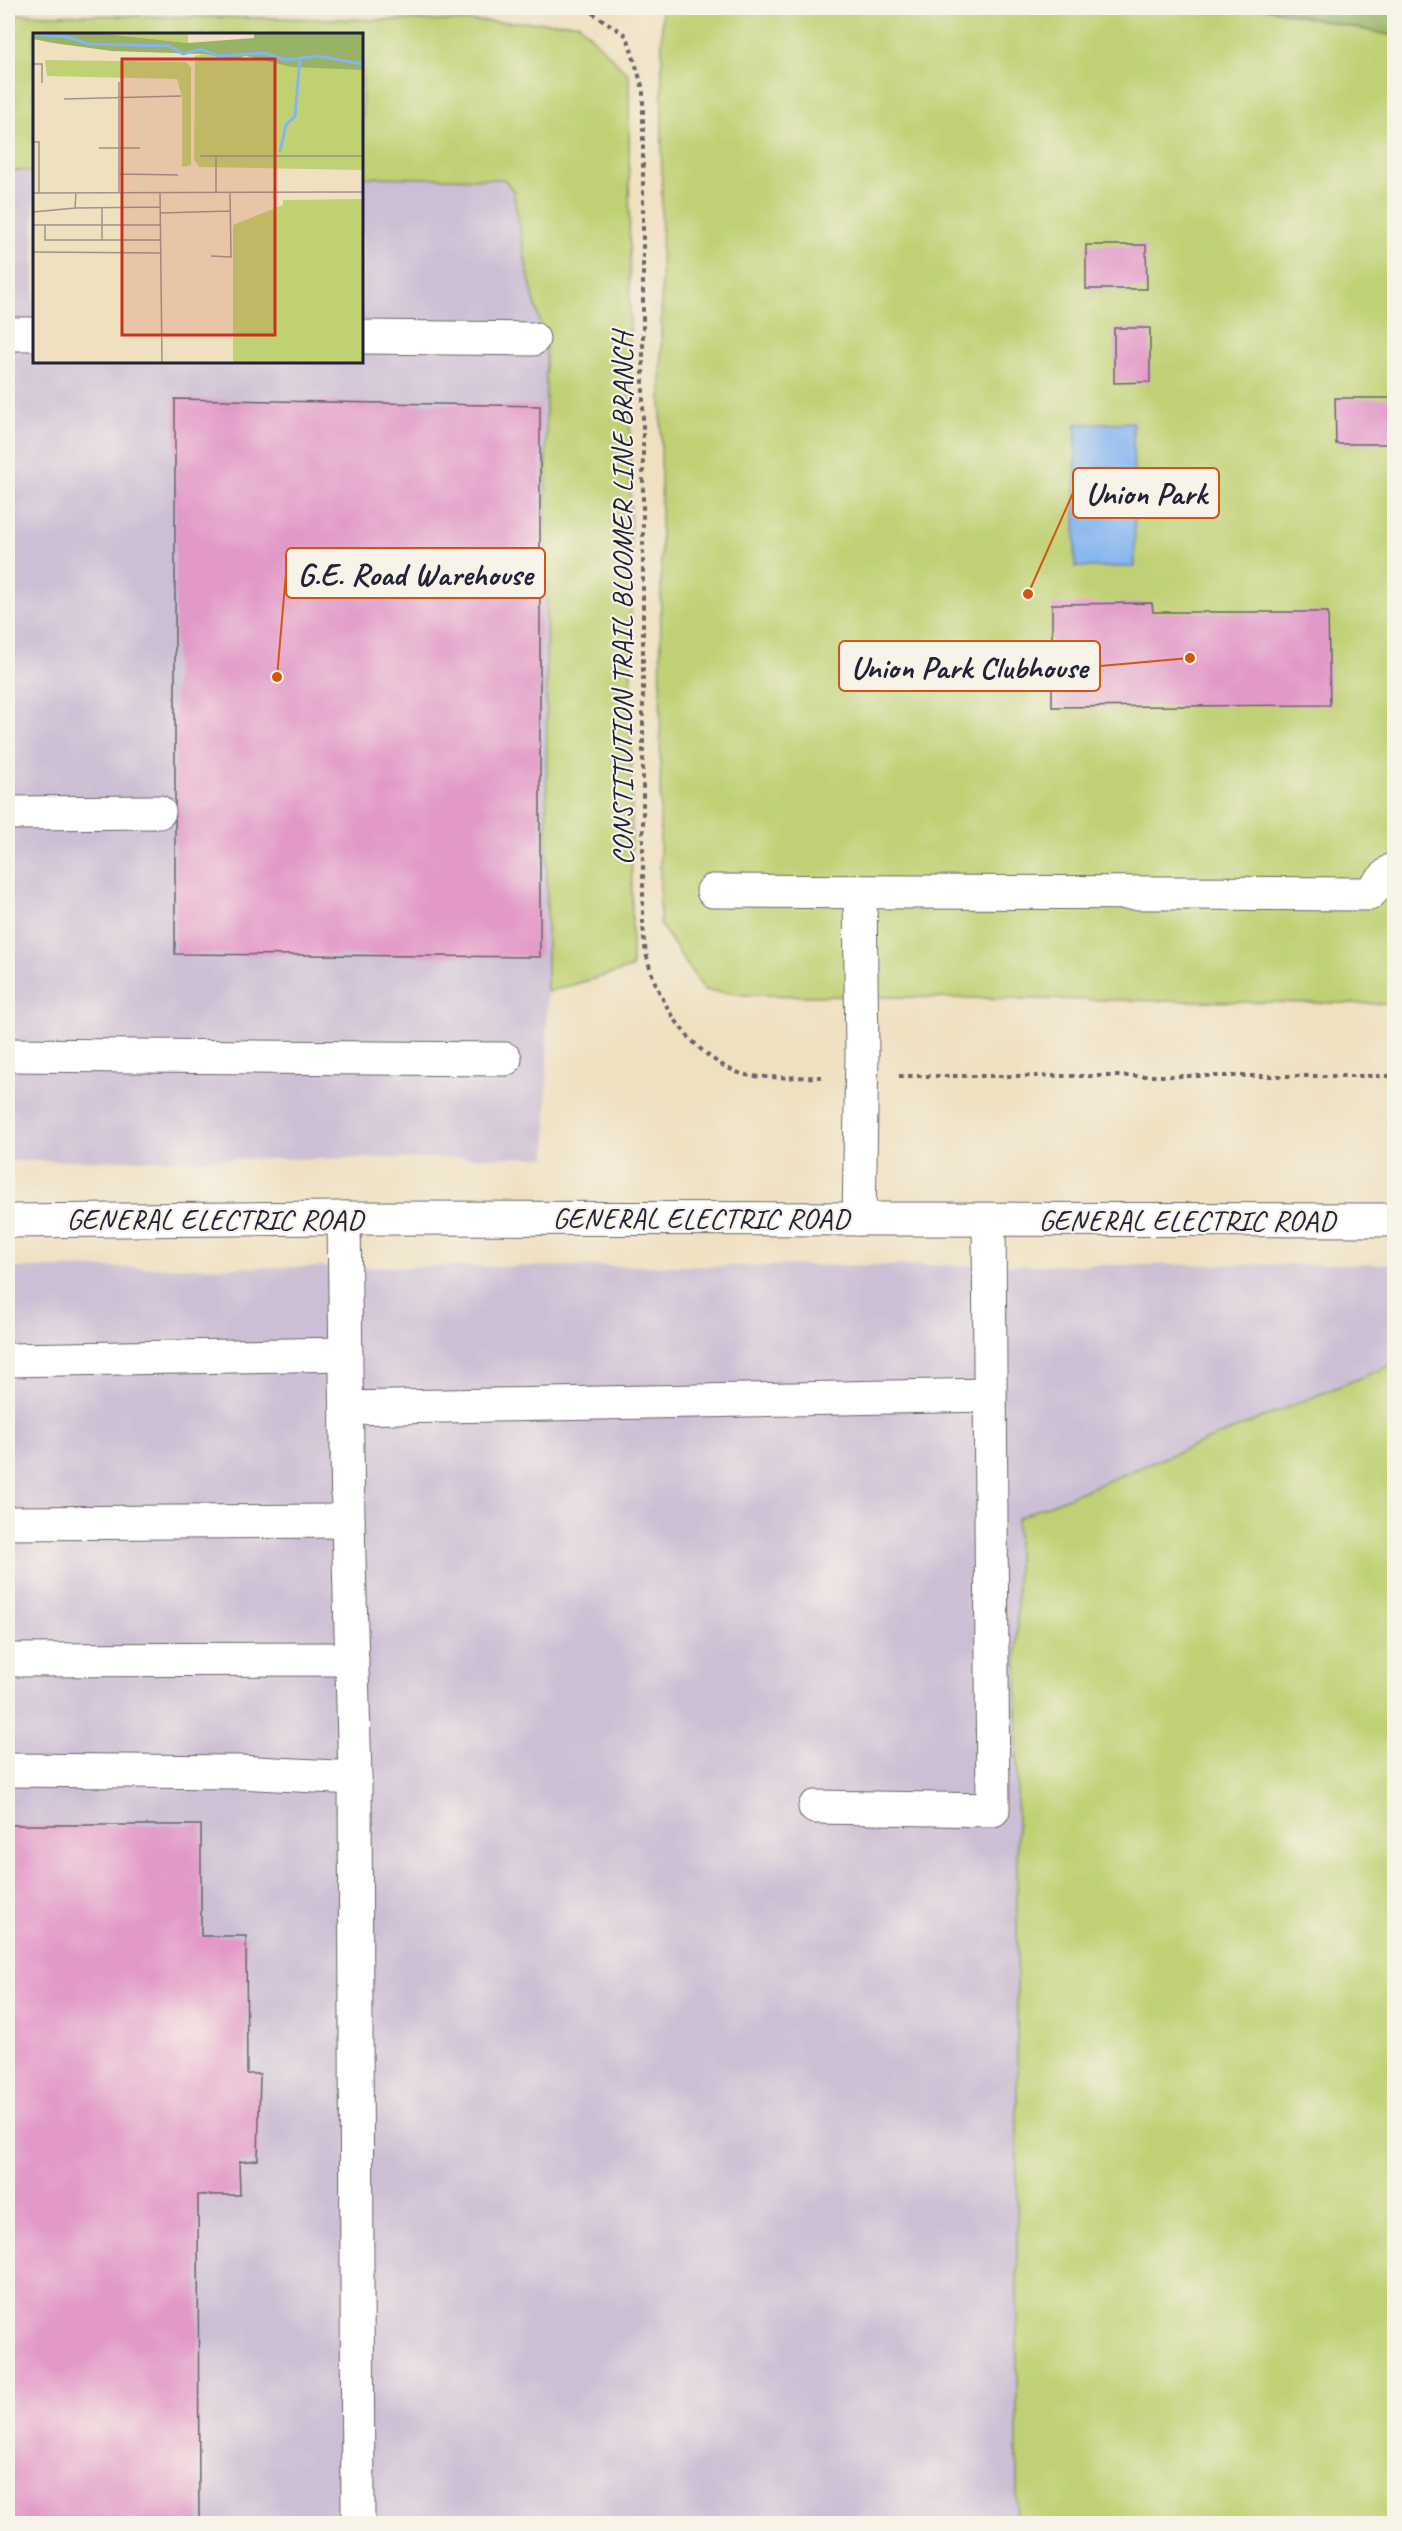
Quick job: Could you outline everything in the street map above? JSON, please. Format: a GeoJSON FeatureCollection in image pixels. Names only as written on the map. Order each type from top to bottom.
{"type":"FeatureCollection","features":[{"type":"Feature","properties":{"kind":"main road"},"geometry":{"type":"LineString","coordinates":[[8,334],[33,334]]}},
{"type":"Feature","properties":{"kind":"main road"},"geometry":{"type":"LineString","coordinates":[[363,337],[532,339]]}},
{"type":"Feature","properties":{"kind":"main road"},"geometry":{"type":"LineString","coordinates":[[8,813],[159,812]]}},
{"type":"Feature","properties":{"kind":"main road"},"geometry":{"type":"LineString","coordinates":[[713,891],[1369,894],[1391,872],[1395,872]]}},
{"type":"Feature","properties":{"kind":"main road"},"geometry":{"type":"LineString","coordinates":[[859,1218],[862,1053],[860,892]]}},
{"type":"Feature","properties":{"kind":"main road"},"geometry":{"type":"LineString","coordinates":[[8,1055],[505,1059]]}},
{"type":"Feature","properties":{"kind":"main road"},"geometry":{"type":"LineString","coordinates":[[344,1218],[348,1521],[355,1778],[358,2523]]}},
{"type":"Feature","properties":{"kind":"main road","name":"GENERAL ELECTRIC ROAD"},"geometry":{"type":"LineString","coordinates":[[8,1221],[344,1218],[1395,1220]]}},
{"type":"Feature","properties":{"kind":"main road"},"geometry":{"type":"LineString","coordinates":[[815,1807],[993,1810],[989,1221]]}},
{"type":"Feature","properties":{"kind":"main road"},"geometry":{"type":"LineString","coordinates":[[8,1360],[345,1354]]}},
{"type":"Feature","properties":{"kind":"main road"},"geometry":{"type":"LineString","coordinates":[[346,1408],[989,1395]]}},
{"type":"Feature","properties":{"kind":"main road"},"geometry":{"type":"LineString","coordinates":[[8,1523],[348,1521]]}},
{"type":"Feature","properties":{"kind":"main road"},"geometry":{"type":"LineString","coordinates":[[8,1660],[352,1659]]}},
{"type":"Feature","properties":{"kind":"main road"},"geometry":{"type":"LineString","coordinates":[[8,1770],[239,1772],[355,1778]]}},
{"type":"Feature","properties":{"kind":"path","name":"CONSTITUTION TRAIL BLOOMER LINE BRANCH"},"geometry":{"type":"LineString","coordinates":[[585,8],[627,36],[643,89],[643,924],[646,955],[655,982],[687,1036],[721,1065],[745,1075],[835,1077]]}},
{"type":"Feature","properties":{"kind":"path"},"geometry":{"type":"LineString","coordinates":[[892,1076],[1395,1076]]}},
{"type":"Feature","properties":{"kind":"shaded area"},"geometry":{"type":"Polygon","coordinates":[[[8,170],[33,171],[33,363],[363,363],[363,177],[504,179],[513,191],[527,269],[546,348],[547,1157],[8,1161],[8,170]]]}},
{"type":"Feature","properties":{"kind":"shaded area"},"geometry":{"type":"Polygon","coordinates":[[[1394,1264],[1394,1364],[1017,1518],[1017,2523],[8,2523],[8,1268],[1394,1264]]]}},
{"type":"Feature","properties":{"kind":"green space"},"geometry":{"type":"Polygon","coordinates":[[[662,8],[1264,8],[1394,36],[1394,1004],[747,995],[704,990],[660,924],[662,8]]]}},
{"type":"Feature","properties":{"kind":"green space"},"geometry":{"type":"Polygon","coordinates":[[[1264,8],[1394,8],[1394,36],[1264,8]]]}},
{"type":"Feature","properties":{"kind":"green space"},"geometry":{"type":"Polygon","coordinates":[[[8,14],[578,23],[629,75],[632,968],[547,992],[546,349],[527,269],[513,191],[504,179],[363,177],[363,33],[33,33],[33,171],[8,170],[8,14]]]}},
{"type":"Feature","properties":{"kind":"green space"},"geometry":{"type":"Polygon","coordinates":[[[1394,1364],[1394,2523],[1017,2523],[1017,1518],[1394,1364]]]}},
{"type":"Feature","properties":{"kind":"water"},"geometry":{"type":"Polygon","coordinates":[[[1133,422],[1135,567],[1075,567],[1076,424],[1133,422]]]}},
{"type":"Feature","properties":{"kind":"building"},"geometry":{"type":"Polygon","coordinates":[[[1086,245],[1146,245],[1147,289],[1086,289],[1086,245]]]}},
{"type":"Feature","properties":{"kind":"building"},"geometry":{"type":"Polygon","coordinates":[[[1114,328],[1150,328],[1150,382],[1114,383],[1114,328]]]}},
{"type":"Feature","properties":{"kind":"building"},"geometry":{"type":"Polygon","coordinates":[[[1335,398],[1394,398],[1394,444],[1336,444],[1335,398]]]}},
{"type":"Feature","properties":{"kind":"building"},"geometry":{"type":"Polygon","coordinates":[[[175,399],[540,406],[540,957],[175,954],[175,399]]]}},
{"type":"Feature","properties":{"kind":"building"},"geometry":{"type":"Polygon","coordinates":[[[1152,603],[1153,612],[1328,612],[1330,705],[1052,707],[1052,604],[1152,603]]]}},
{"type":"Feature","properties":{"kind":"building"},"geometry":{"type":"Polygon","coordinates":[[[8,1825],[201,1825],[201,1936],[246,1936],[247,2074],[260,2074],[258,2160],[239,2162],[240,2195],[198,2195],[199,2524],[8,2524],[8,1825]]]}},
{"type":"Feature","properties":{"kind":"place","name":"Union Park"},"geometry":{"type":"Point","coordinates":[1028,594]}},
{"type":"Feature","properties":{"kind":"place","name":"Union Park Clubhouse"},"geometry":{"type":"Point","coordinates":[1190,658]}},
{"type":"Feature","properties":{"kind":"place","name":"G.E. Road Warehouse"},"geometry":{"type":"Point","coordinates":[277,677]}}]}
